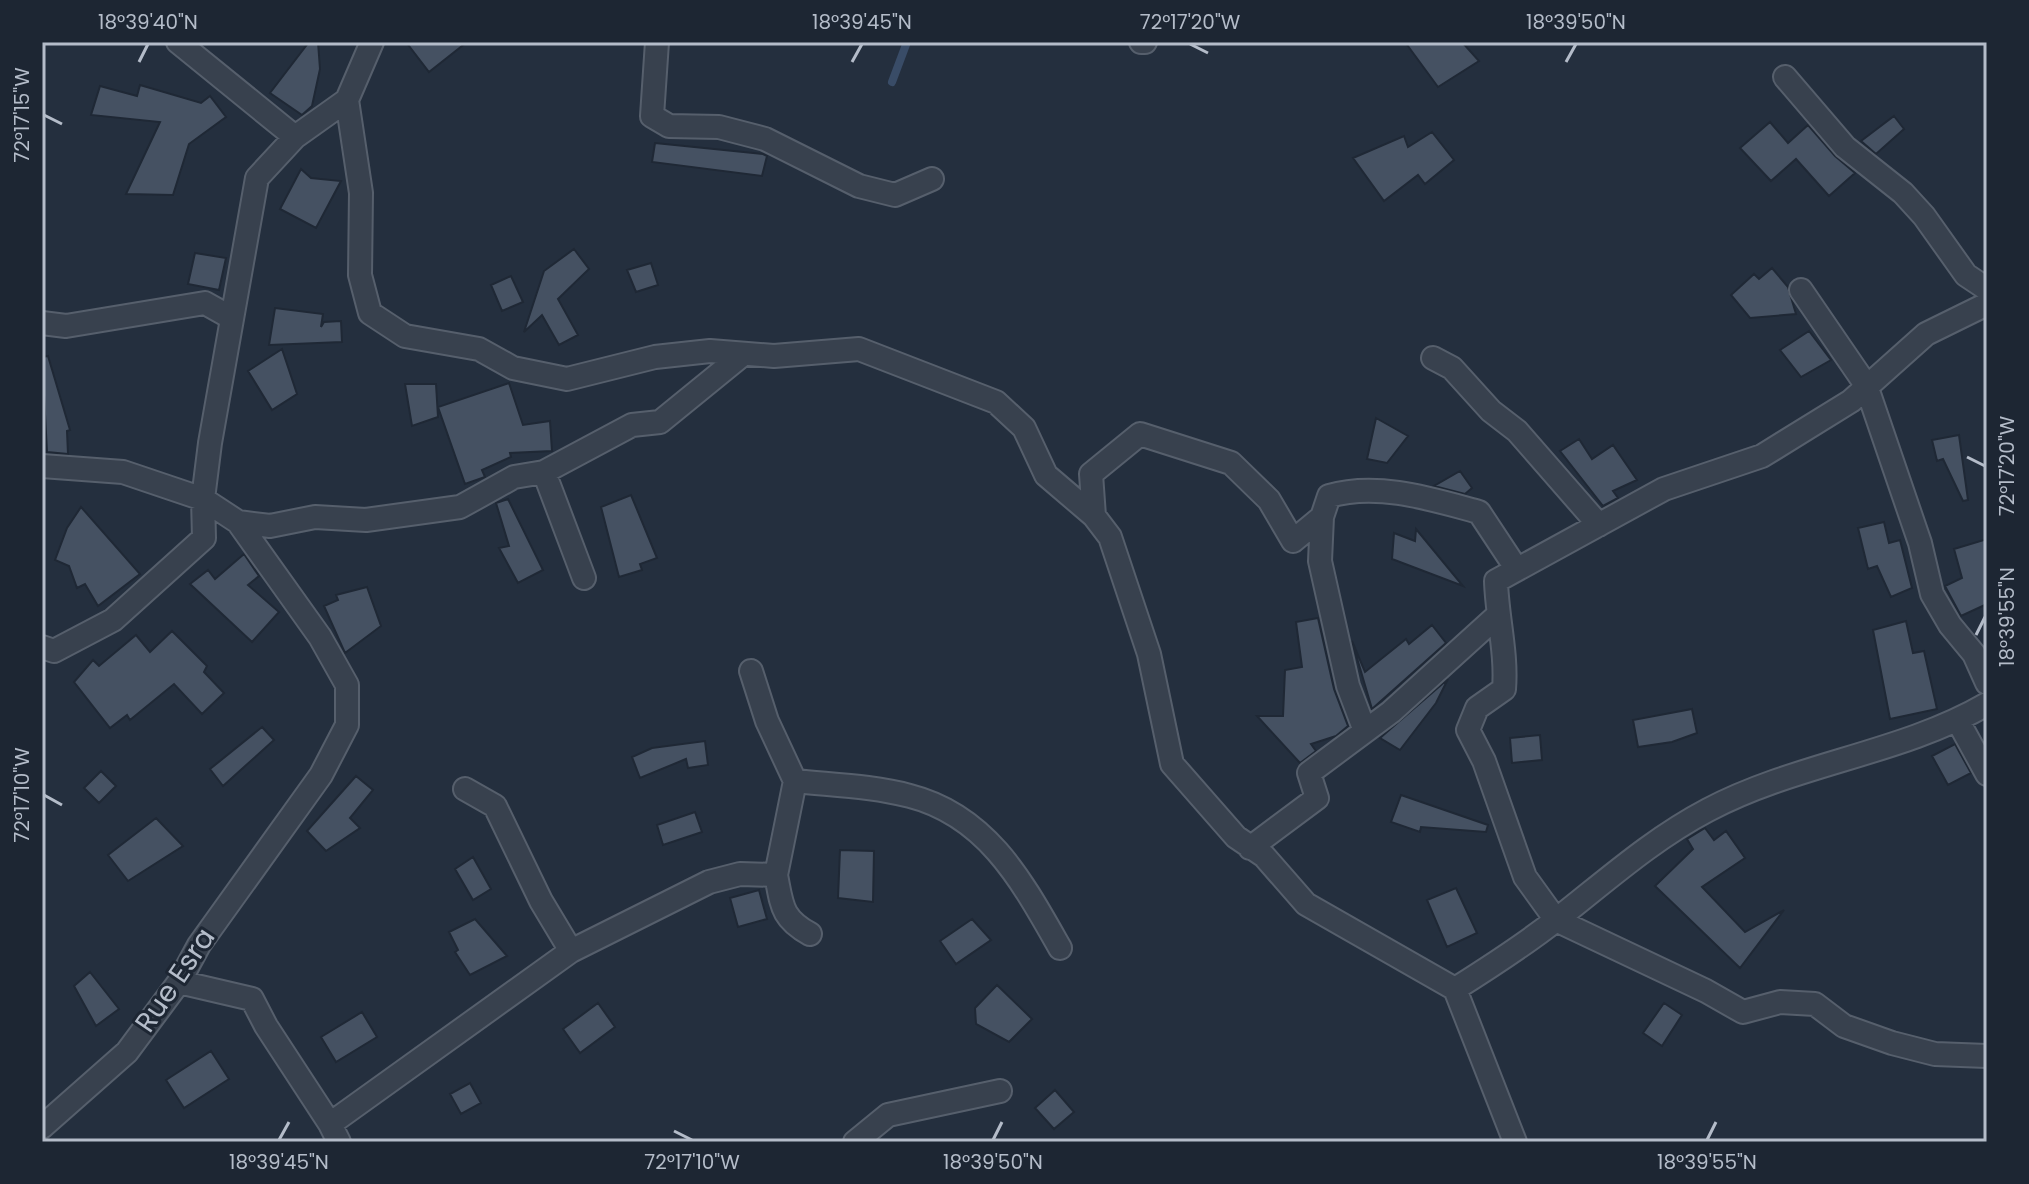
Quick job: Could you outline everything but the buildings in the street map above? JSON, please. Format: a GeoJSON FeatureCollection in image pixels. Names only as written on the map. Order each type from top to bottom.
{"type":"FeatureCollection","features":[{"type":"Feature","properties":{"kind":"street"},"geometry":{"type":"LineString","coordinates":[[178,42],[295,137]]}},
{"type":"Feature","properties":{"kind":"street"},"geometry":{"type":"LineString","coordinates":[[42,647],[54,651],[113,620],[204,538],[203,499],[230,317],[257,178],[295,137],[347,100],[372,42]]}},
{"type":"Feature","properties":{"kind":"street"},"geometry":{"type":"LineString","coordinates":[[657,42],[652,116],[669,126],[719,127],[765,139],[859,186],[895,195],[932,179]]}},
{"type":"Feature","properties":{"kind":"street"},"geometry":{"type":"LineString","coordinates":[[1785,77],[1845,147],[1903,193],[1924,216],[1966,275],[1987,289]]}},
{"type":"Feature","properties":{"kind":"street"},"geometry":{"type":"LineString","coordinates":[[347,100],[361,193],[360,275],[370,313],[405,336],[479,349],[513,368],[567,379],[655,357],[710,351],[741,356],[859,349],[996,402],[1024,428],[1046,475],[1094,516],[1110,537],[1149,654],[1172,764],[1236,837],[1264,856],[1306,904],[1455,989],[1515,1142]]}},
{"type":"Feature","properties":{"kind":"street"},"geometry":{"type":"LineString","coordinates":[[1801,290],[1866,385],[1920,543],[1932,594],[1974,654],[1987,683]]}},
{"type":"Feature","properties":{"kind":"street"},"geometry":{"type":"LineString","coordinates":[[42,323],[66,326],[205,303],[230,317]]}},
{"type":"Feature","properties":{"kind":"street"},"geometry":{"type":"LineString","coordinates":[[1987,304],[1926,334],[1851,401],[1762,456],[1664,489],[1496,581],[1497,616],[1506,667],[1504,689],[1477,708],[1468,730],[1484,761],[1525,877],[1556,920],[1706,991],[1743,1012],[1780,1002],[1815,1004],[1844,1026],[1892,1043],[1935,1054],[1987,1056]]}},
{"type":"Feature","properties":{"kind":"street"},"geometry":{"type":"LineString","coordinates":[[42,466],[123,472],[203,499],[238,522],[270,526],[315,517],[366,520],[460,507],[514,477],[544,472],[632,425],[660,422],[741,356]]}},
{"type":"Feature","properties":{"kind":"street"},"geometry":{"type":"LineString","coordinates":[[1433,358],[1452,368],[1491,411],[1517,431],[1599,525]]}},
{"type":"Feature","properties":{"kind":"street"},"geometry":{"type":"LineString","coordinates":[[1094,516],[1091,474],[1140,434],[1231,463],[1269,500],[1293,541],[1322,517]]}},
{"type":"Feature","properties":{"kind":"street"},"geometry":{"type":"LineString","coordinates":[[544,472],[584,578]]}},
{"type":"Feature","properties":{"kind":"street"},"geometry":{"type":"LineString","coordinates":[[1365,731],[1348,686],[1320,561],[1322,517],[1329,496],[1353,489],[1423,496],[1479,512],[1516,568]]}},
{"type":"Feature","properties":{"kind":"street","name":"Rue Esra"},"geometry":{"type":"LineString","coordinates":[[42,1127],[127,1052],[179,982],[199,945],[321,775],[347,725],[347,685],[320,637],[238,522]]}},
{"type":"Feature","properties":{"kind":"street"},"geometry":{"type":"LineString","coordinates":[[1250,848],[1317,798],[1309,773],[1365,731],[1497,616]]}},
{"type":"Feature","properties":{"kind":"street"},"geometry":{"type":"LineString","coordinates":[[751,671],[767,721],[795,781],[776,875],[783,908],[791,924],[810,934]]}},
{"type":"Feature","properties":{"kind":"street"},"geometry":{"type":"LineString","coordinates":[[1455,989],[1556,920],[1644,848],[1709,809],[1817,767],[1958,721],[1987,704]]}},
{"type":"Feature","properties":{"kind":"street"},"geometry":{"type":"LineString","coordinates":[[1958,721],[1987,774]]}},
{"type":"Feature","properties":{"kind":"street"},"geometry":{"type":"LineString","coordinates":[[795,781],[912,796],[955,816],[975,829],[1006,859],[1024,882],[1060,948]]}},
{"type":"Feature","properties":{"kind":"street"},"geometry":{"type":"LineString","coordinates":[[465,789],[495,806],[541,901],[571,951]]}},
{"type":"Feature","properties":{"kind":"street"},"geometry":{"type":"LineString","coordinates":[[179,982],[252,999],[334,1133],[571,951],[709,882],[740,874],[776,875]]}},
{"type":"Feature","properties":{"kind":"street"},"geometry":{"type":"LineString","coordinates":[[855,1142],[888,1115],[1000,1091]]}},
{"type":"Feature","properties":{"kind":"waterway"},"geometry":{"type":"LineString","coordinates":[[892,82],[907,42]]}}]}
